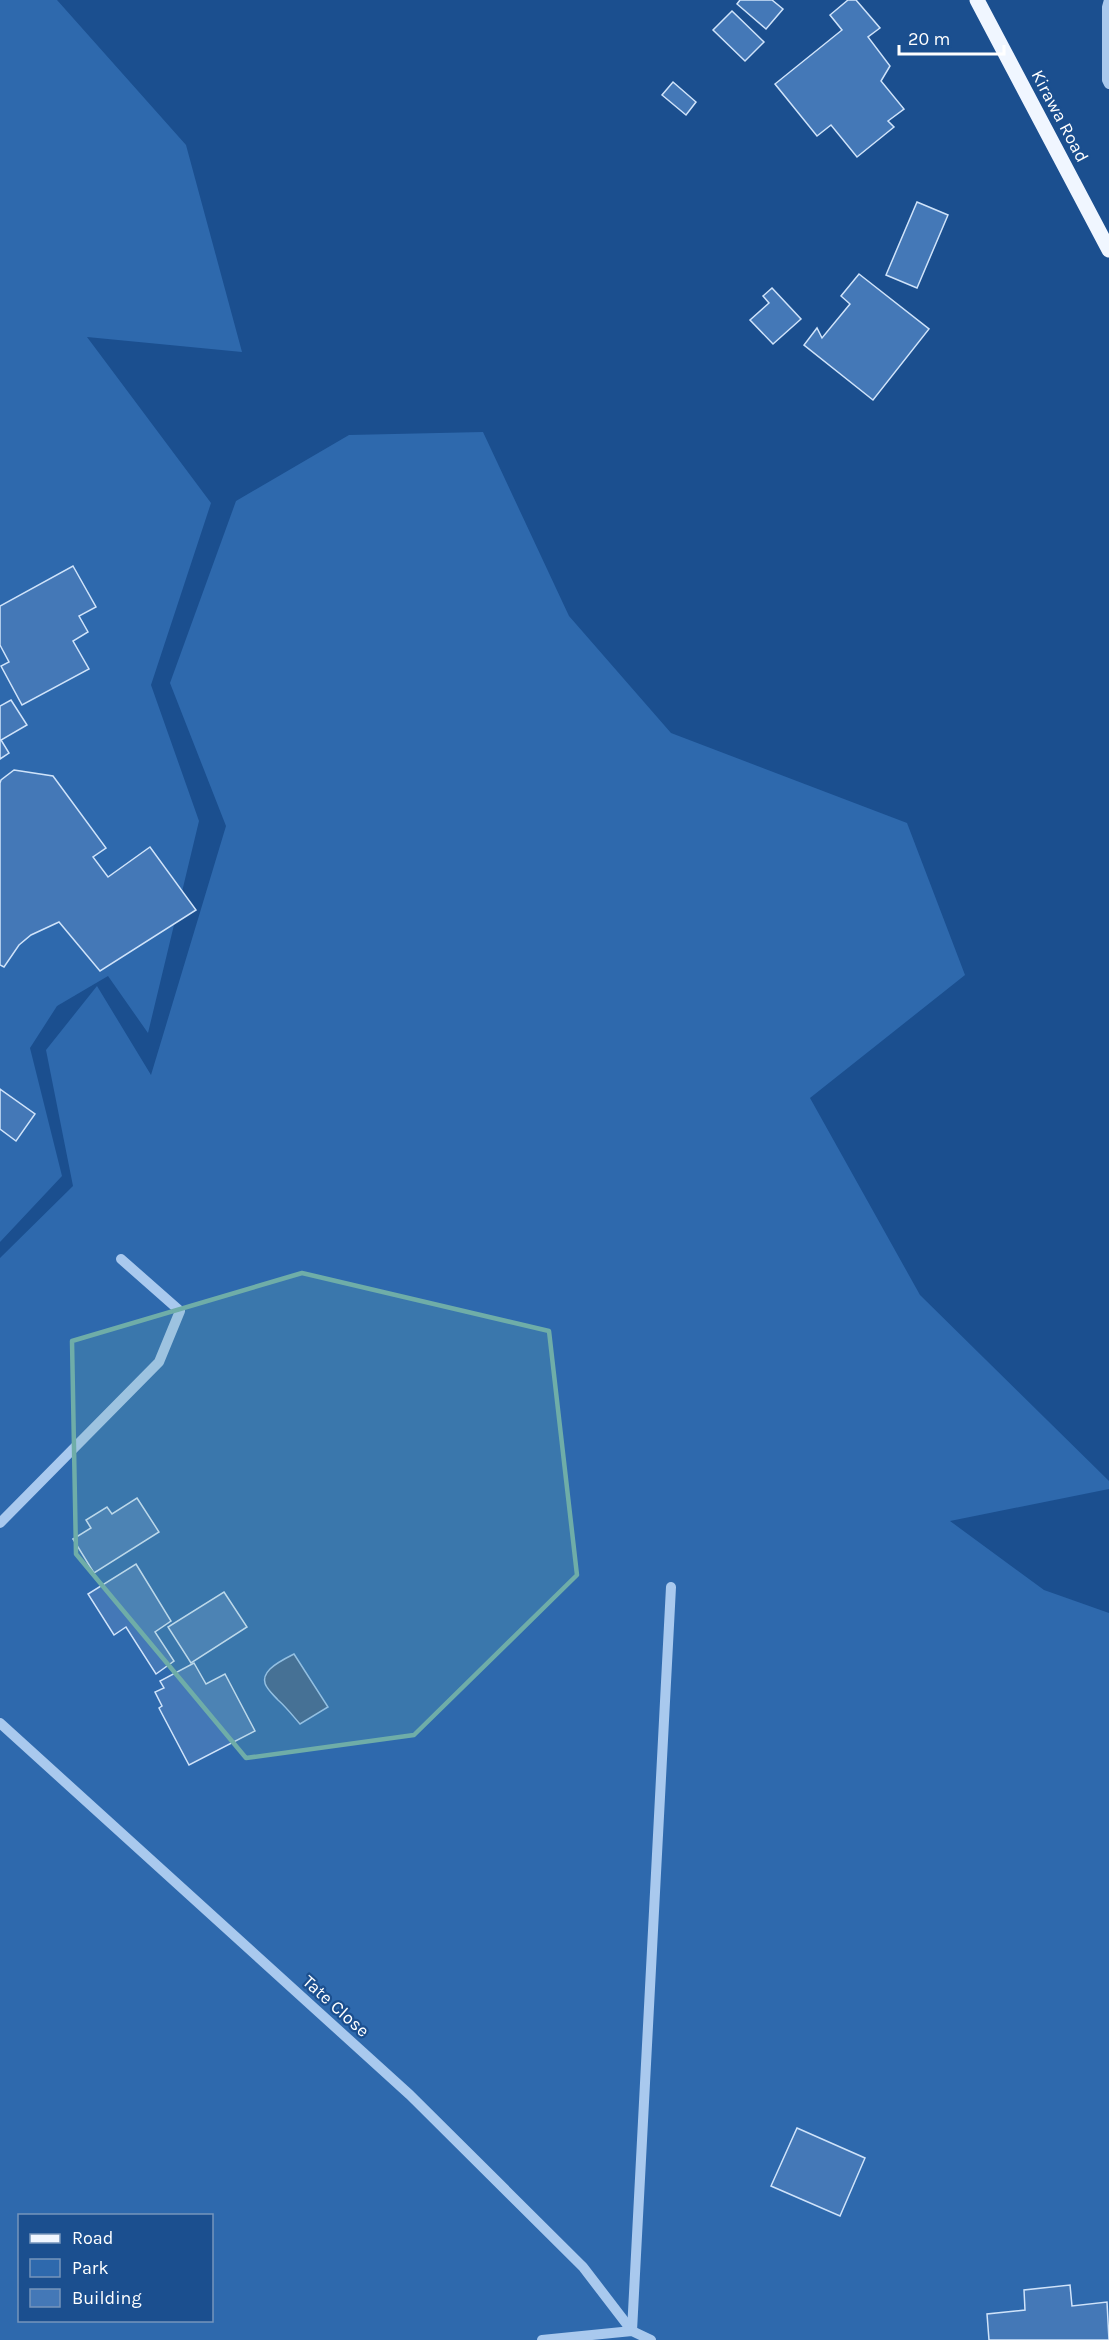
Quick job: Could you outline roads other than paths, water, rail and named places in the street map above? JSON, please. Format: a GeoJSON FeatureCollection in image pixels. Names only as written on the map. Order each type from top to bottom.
{"type":"FeatureCollection","features":[{"type":"Feature","properties":{"kind":"main road","name":"Kirawa Road"},"geometry":{"type":"LineString","coordinates":[[977,0],[1109,250]]}},
{"type":"Feature","properties":{"kind":"street"},"geometry":{"type":"LineString","coordinates":[[1108,0],[1107,80],[1109,84]]}},
{"type":"Feature","properties":{"kind":"street"},"geometry":{"type":"LineString","coordinates":[[0,1523],[159,1362],[180,1311],[122,1259]]}},
{"type":"Feature","properties":{"kind":"street"},"geometry":{"type":"LineString","coordinates":[[632,2331],[671,1587]]}},
{"type":"Feature","properties":{"kind":"street","name":"Tate Close"},"geometry":{"type":"LineString","coordinates":[[0,1723],[410,2095],[583,2267],[632,2331]]}},
{"type":"Feature","properties":{"kind":"street"},"geometry":{"type":"LineString","coordinates":[[542,2340],[562,2340],[632,2331],[651,2340]]}}]}
